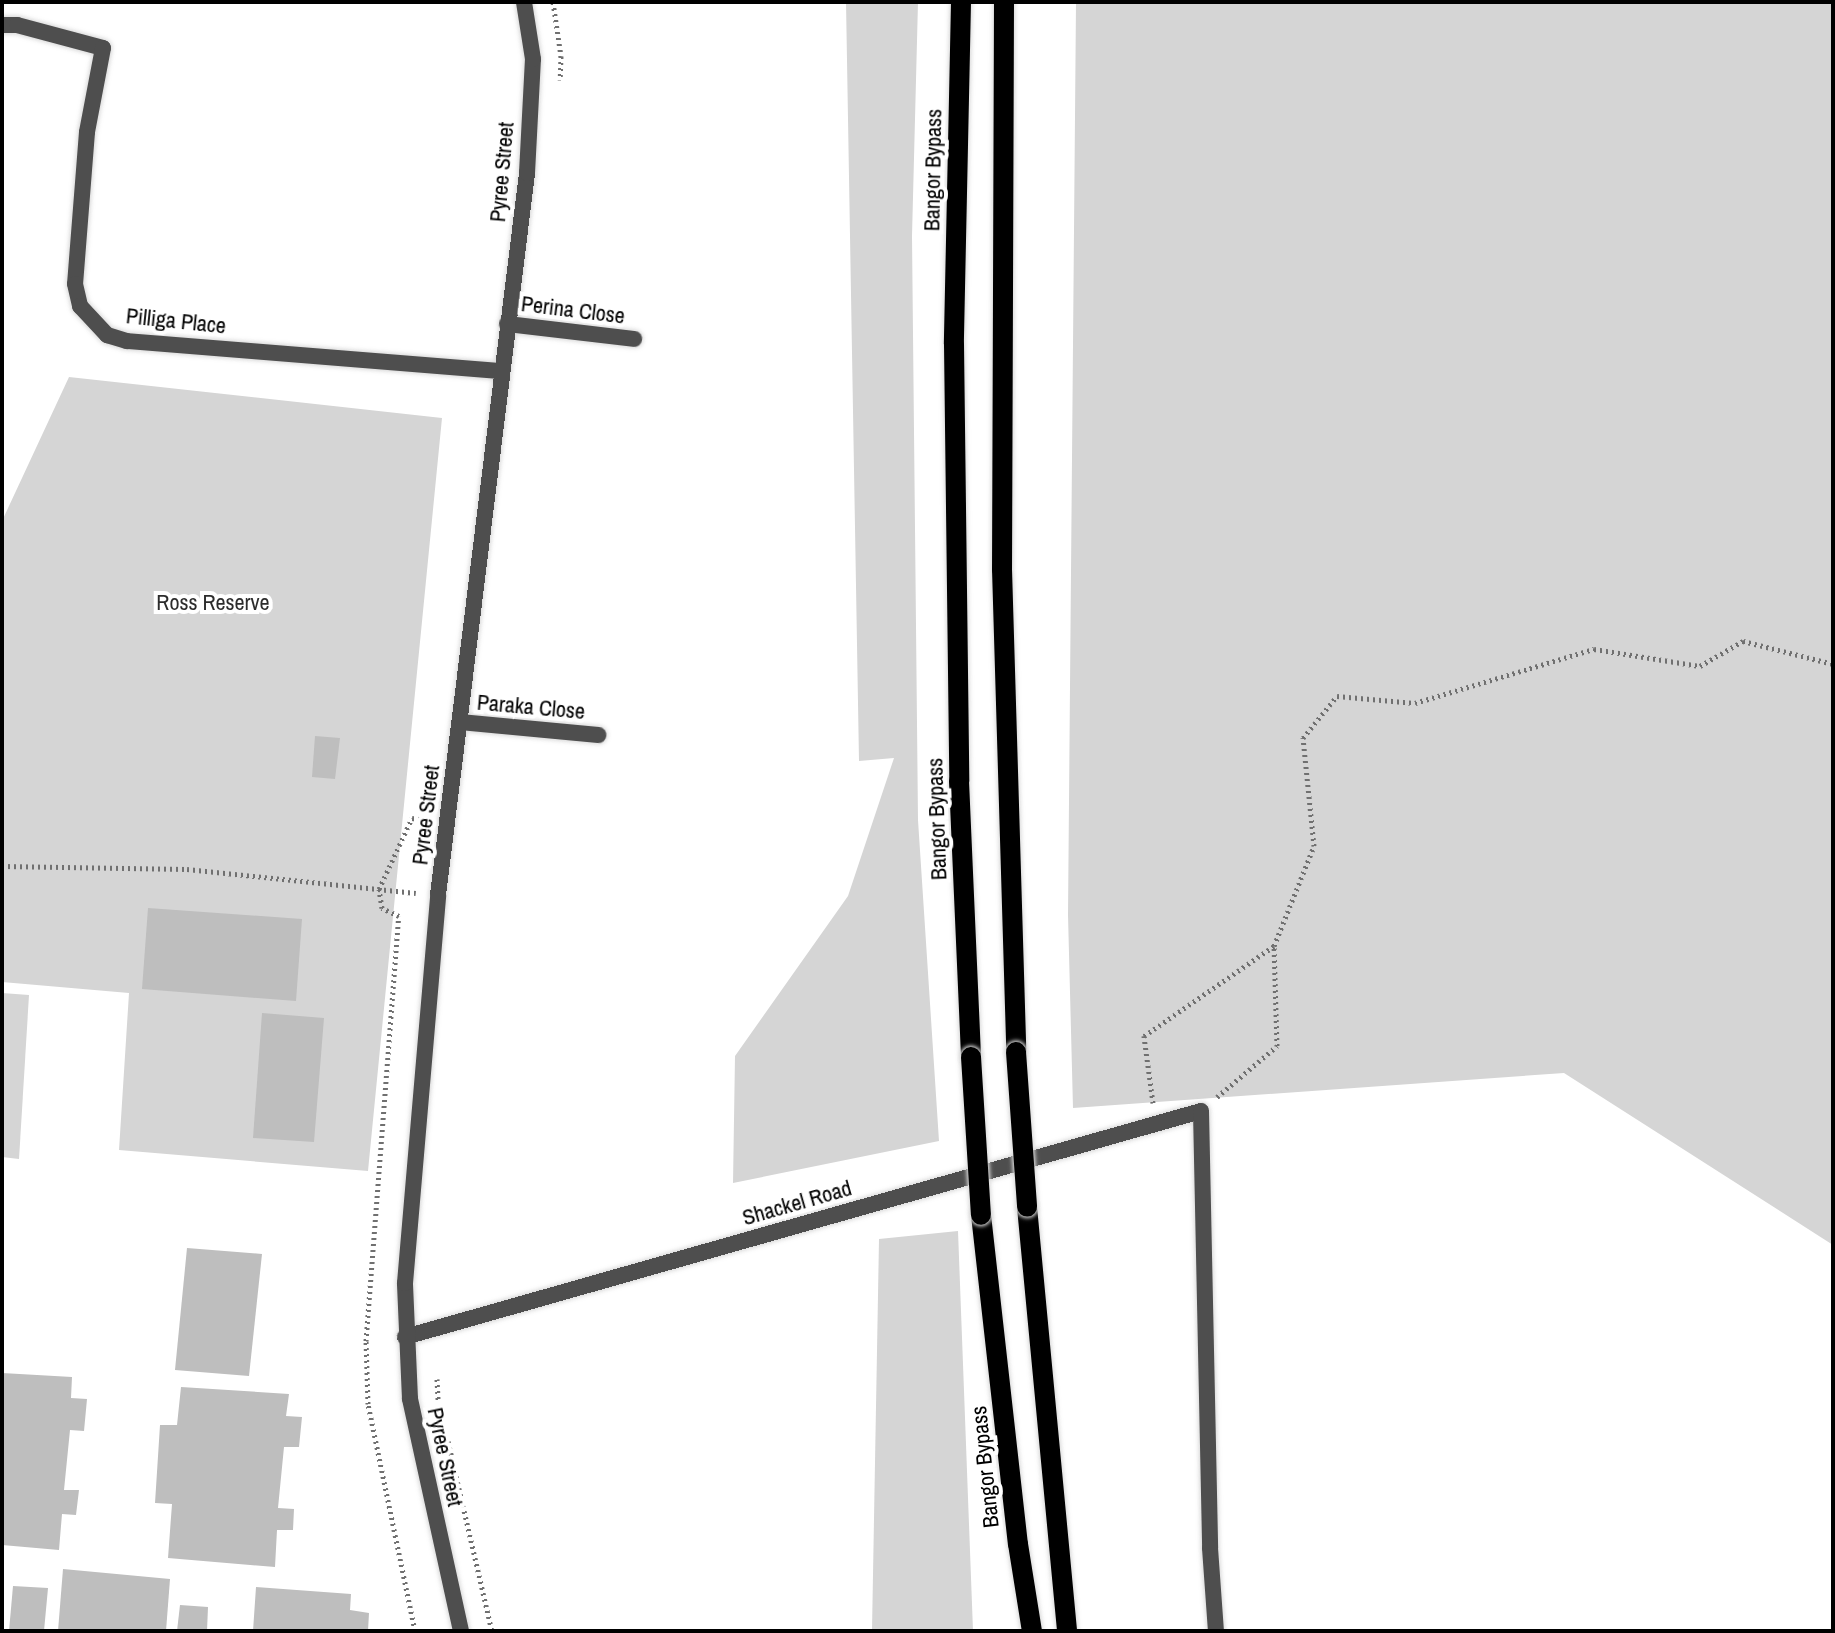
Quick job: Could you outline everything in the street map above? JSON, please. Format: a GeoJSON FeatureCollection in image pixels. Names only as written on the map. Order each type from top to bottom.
{"type":"FeatureCollection","features":[{"type":"Feature","properties":{"kind":"main road","name":"Bangor Bypass"},"geometry":{"type":"LineString","coordinates":[[961,2],[954,344],[959,781],[971,1057],[981,1215],[1018,1544],[1032,1631]]}},
{"type":"Feature","properties":{"kind":"main road"},"geometry":{"type":"LineString","coordinates":[[1004,2],[1002,569],[1016,1052],[1027,1207],[1067,1631]]}},
{"type":"Feature","properties":{"kind":"street","name":"Pyree Street"},"geometry":{"type":"LineString","coordinates":[[461,1631],[410,1399],[405,1337],[409,1214],[438,895],[527,173],[533,59],[524,2]]}},
{"type":"Feature","properties":{"kind":"street","name":"Pilliga Place"},"geometry":{"type":"LineString","coordinates":[[2,25],[17,25],[103,48],[87,132],[75,284],[80,306],[107,335],[127,341],[501,371]]}},
{"type":"Feature","properties":{"kind":"street","name":"Perina Close"},"geometry":{"type":"LineString","coordinates":[[507,324],[634,339]]}},
{"type":"Feature","properties":{"kind":"street","name":"Paraka Close"},"geometry":{"type":"LineString","coordinates":[[460,722],[598,735]]}},
{"type":"Feature","properties":{"kind":"street","name":"Shackel Road"},"geometry":{"type":"LineString","coordinates":[[405,1337],[1201,1111]]}},
{"type":"Feature","properties":{"kind":"street"},"geometry":{"type":"LineString","coordinates":[[1201,1111],[1210,1548],[1216,1631]]}},
{"type":"Feature","properties":{"kind":"path"},"geometry":{"type":"LineString","coordinates":[[553,2],[561,56],[560,88]]}},
{"type":"Feature","properties":{"kind":"path"},"geometry":{"type":"LineString","coordinates":[[1201,1111],[1277,1046],[1274,946],[1314,846],[1303,738],[1337,696],[1415,703],[1594,649],[1700,666],[1743,641],[1833,664]]}},
{"type":"Feature","properties":{"kind":"path"},"geometry":{"type":"LineString","coordinates":[[2,866],[187,869],[438,895]]}},
{"type":"Feature","properties":{"kind":"path"},"geometry":{"type":"LineString","coordinates":[[1156,1124],[1144,1036],[1274,946]]}},
{"type":"Feature","properties":{"kind":"path"},"geometry":{"type":"LineString","coordinates":[[435,1329],[442,1416]]}},
{"type":"Feature","properties":{"kind":"path"},"geometry":{"type":"LineString","coordinates":[[445,1430],[492,1631]]}},
{"type":"Feature","properties":{"kind":"green space"},"geometry":{"type":"Polygon","coordinates":[[[846,2],[918,2],[912,236],[918,820],[939,1141],[733,1183],[735,1056],[848,896],[894,758],[859,761],[846,2]]]}},
{"type":"Feature","properties":{"kind":"green space"},"geometry":{"type":"Polygon","coordinates":[[[1076,2],[1833,2],[1833,1245],[1564,1073],[1073,1108],[1068,915],[1076,2]]]}},
{"type":"Feature","properties":{"kind":"green space","name":"Ross Reserve"},"geometry":{"type":"Polygon","coordinates":[[[69,377],[442,418],[368,1171],[119,1150],[129,993],[2,982],[2,521],[69,377]]]}},
{"type":"Feature","properties":{"kind":"green space"},"geometry":{"type":"Polygon","coordinates":[[[2,993],[29,995],[19,1159],[2,1157],[2,993]]]}},
{"type":"Feature","properties":{"kind":"green space"},"geometry":{"type":"Polygon","coordinates":[[[958,1231],[973,1631],[872,1631],[879,1239],[958,1231]]]}},
{"type":"Feature","properties":{"kind":"building"},"geometry":{"type":"Polygon","coordinates":[[[315,736],[340,738],[335,779],[312,777],[315,736]]]}},
{"type":"Feature","properties":{"kind":"building"},"geometry":{"type":"Polygon","coordinates":[[[148,908],[302,919],[296,1001],[142,989],[148,908]]]}},
{"type":"Feature","properties":{"kind":"building"},"geometry":{"type":"Polygon","coordinates":[[[262,1013],[324,1018],[314,1142],[253,1138],[262,1013]]]}},
{"type":"Feature","properties":{"kind":"building"},"geometry":{"type":"Polygon","coordinates":[[[187,1248],[262,1254],[249,1376],[175,1370],[187,1248]]]}},
{"type":"Feature","properties":{"kind":"building"},"geometry":{"type":"Polygon","coordinates":[[[2,1373],[72,1377],[71,1398],[87,1399],[84,1431],[70,1430],[64,1490],[79,1490],[76,1515],[62,1514],[59,1550],[2,1545],[2,1373]]]}},
{"type":"Feature","properties":{"kind":"building"},"geometry":{"type":"Polygon","coordinates":[[[181,1387],[289,1394],[286,1416],[302,1417],[299,1447],[284,1447],[278,1508],[294,1509],[293,1530],[277,1530],[275,1567],[168,1558],[172,1504],[155,1503],[160,1425],[177,1425],[181,1387]]]}},
{"type":"Feature","properties":{"kind":"building"},"geometry":{"type":"Polygon","coordinates":[[[63,1569],[170,1579],[166,1631],[58,1631],[63,1569]]]}},
{"type":"Feature","properties":{"kind":"building"},"geometry":{"type":"Polygon","coordinates":[[[13,1586],[48,1588],[44,1631],[9,1631],[13,1586]]]}},
{"type":"Feature","properties":{"kind":"building"},"geometry":{"type":"Polygon","coordinates":[[[256,1587],[351,1594],[350,1610],[369,1613],[368,1631],[253,1631],[256,1587]]]}},
{"type":"Feature","properties":{"kind":"building"},"geometry":{"type":"Polygon","coordinates":[[[180,1605],[208,1607],[207,1631],[177,1631],[180,1605]]]}}]}
